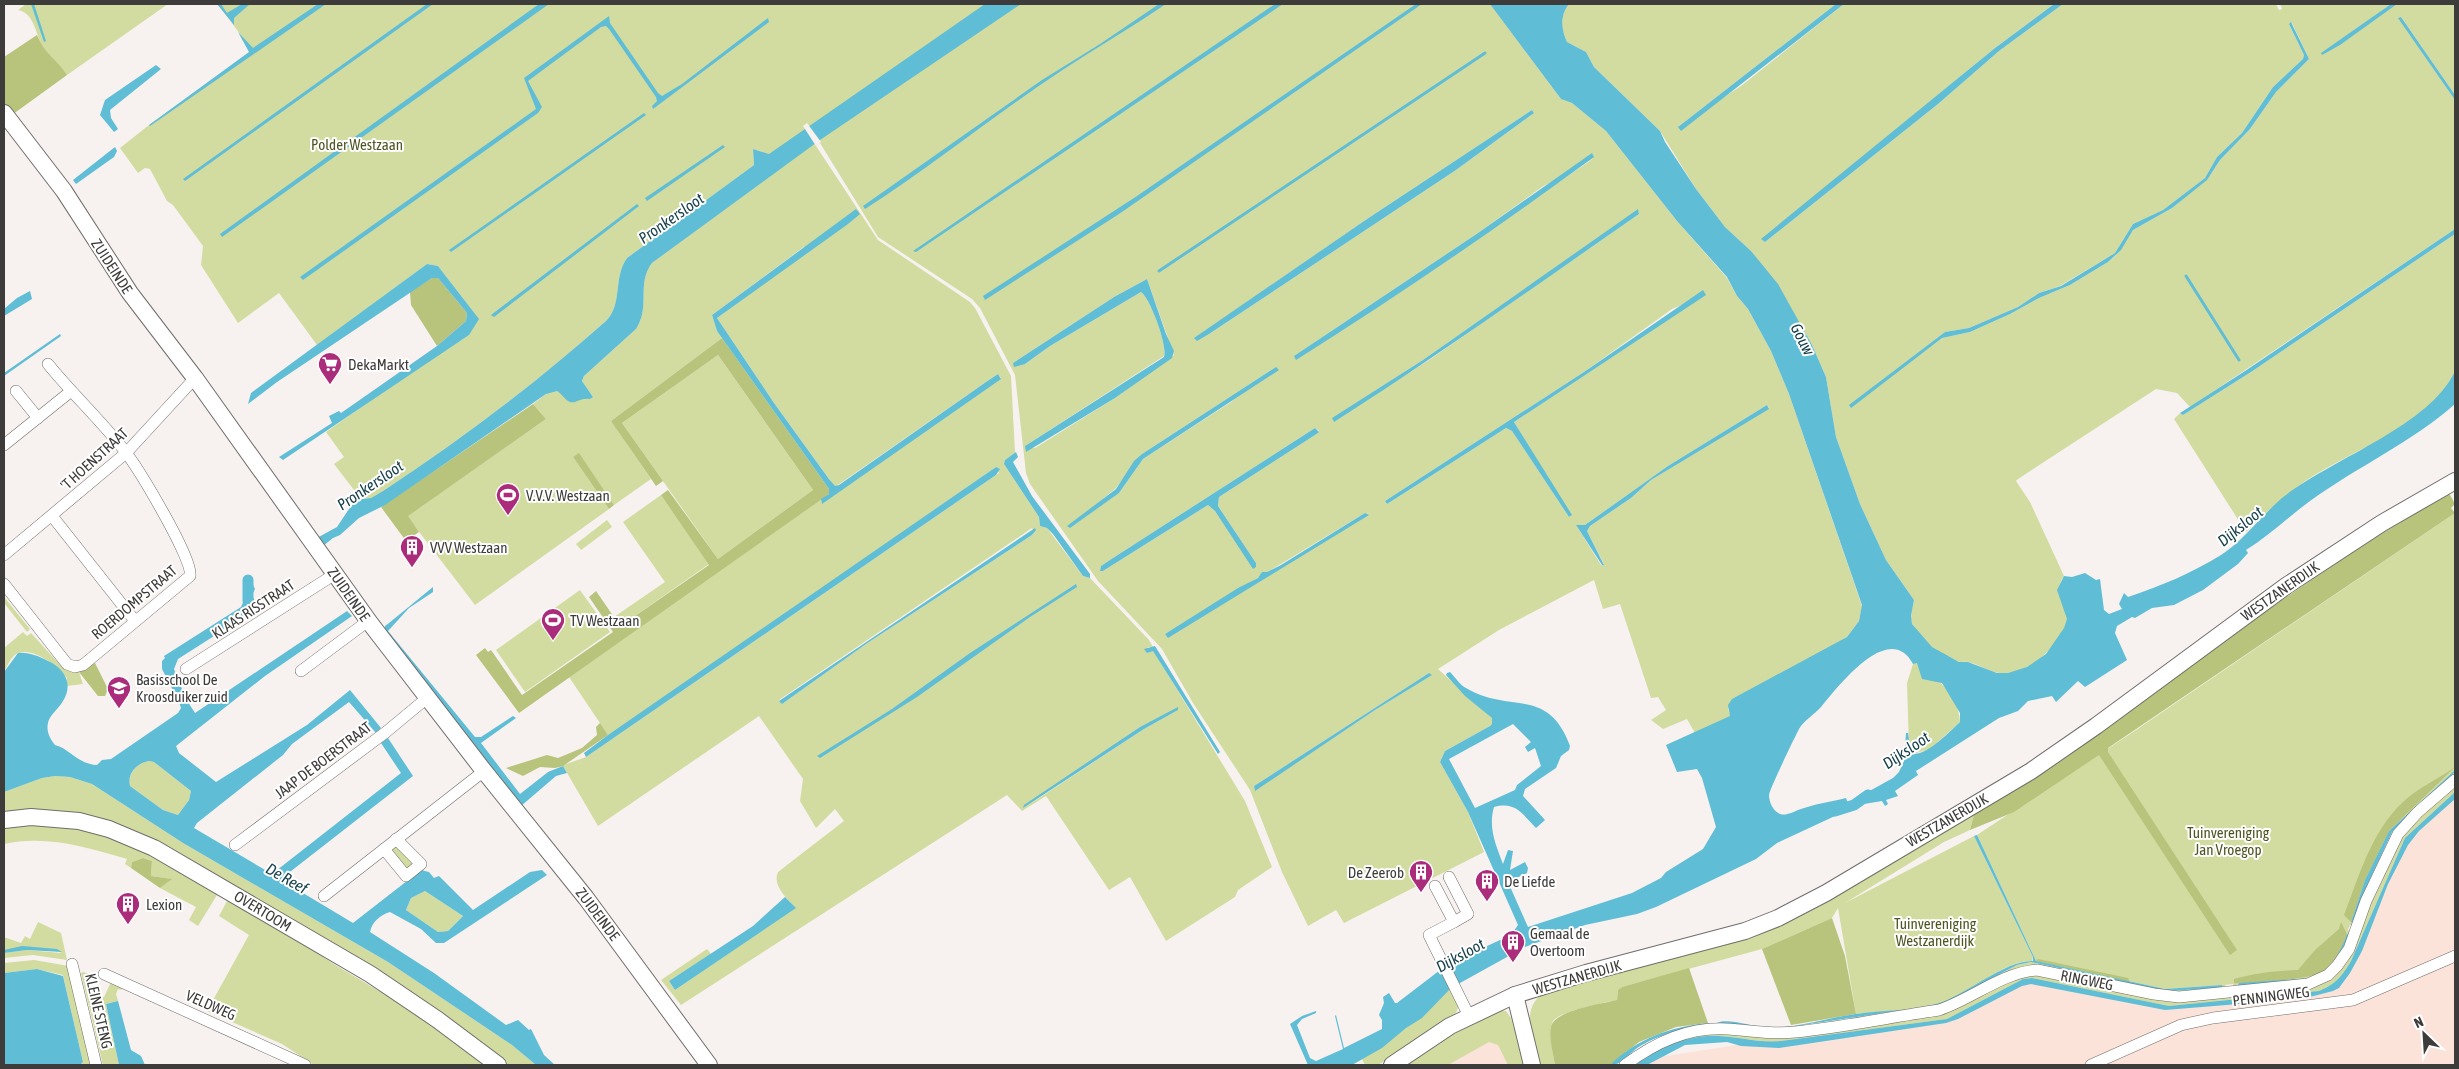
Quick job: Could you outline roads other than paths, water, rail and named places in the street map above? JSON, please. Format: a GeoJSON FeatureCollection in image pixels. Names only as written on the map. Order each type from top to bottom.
{"type":"FeatureCollection","features":[{"type":"Feature","properties":{"kind":"street","name":"ZUIDEINDE"},"geometry":{"type":"LineString","coordinates":[[4,113],[64,192],[130,293],[195,378],[368,621],[484,771],[586,898],[709,1065]]}},
{"type":"Feature","properties":{"kind":"street"},"geometry":{"type":"LineString","coordinates":[[48,364],[70,392],[126,454]]}},
{"type":"Feature","properties":{"kind":"street","name":"'T HOENSTRAAT"},"geometry":{"type":"LineString","coordinates":[[4,555],[126,454],[195,378]]}},
{"type":"Feature","properties":{"kind":"street"},"geometry":{"type":"LineString","coordinates":[[16,391],[38,418]]}},
{"type":"Feature","properties":{"kind":"street"},"geometry":{"type":"LineString","coordinates":[[4,445],[70,392]]}},
{"type":"Feature","properties":{"kind":"street","name":"ROERDOMPSTRAAT"},"geometry":{"type":"LineString","coordinates":[[4,584],[67,664],[75,667],[83,665],[190,576],[192,570],[183,548],[126,454]]}},
{"type":"Feature","properties":{"kind":"street","name":"WESTZANERDIJK"},"geometry":{"type":"LineString","coordinates":[[1392,1065],[1469,1016],[1515,995],[1586,973],[1744,931],[1778,918],[1826,893],[2031,771],[2096,726],[2286,586],[2382,522],[2455,481]]}},
{"type":"Feature","properties":{"kind":"street"},"geometry":{"type":"LineString","coordinates":[[52,516],[135,621]]}},
{"type":"Feature","properties":{"kind":"street","name":"KLAAS RISSTRAAT"},"geometry":{"type":"LineString","coordinates":[[186,669],[335,574]]}},
{"type":"Feature","properties":{"kind":"street"},"geometry":{"type":"LineString","coordinates":[[301,671],[368,621]]}},
{"type":"Feature","properties":{"kind":"street","name":"JAAP DE BOERSTRAAT"},"geometry":{"type":"LineString","coordinates":[[236,845],[386,732],[427,698]]}},
{"type":"Feature","properties":{"kind":"street"},"geometry":{"type":"LineString","coordinates":[[324,896],[484,771]]}},
{"type":"Feature","properties":{"kind":"street","name":"RINGWEG"},"geometry":{"type":"LineString","coordinates":[[1625,1065],[1642,1052],[1667,1039],[1704,1030],[1728,1029],[1762,1034],[1796,1032],[1939,1010],[1954,1005],[2010,975],[2026,971],[2037,970],[2154,994],[2179,997],[2308,984],[2328,975],[2337,966],[2348,949],[2366,901],[2398,834],[2418,812],[2455,780]]}},
{"type":"Feature","properties":{"kind":"street","name":"OVERTOOM"},"geometry":{"type":"LineString","coordinates":[[4,820],[48,818],[79,821],[108,828],[154,848],[370,974],[438,1020],[498,1065]]}},
{"type":"Feature","properties":{"kind":"street"},"geometry":{"type":"LineString","coordinates":[[384,848],[406,876],[421,864],[396,840]]}},
{"type":"Feature","properties":{"kind":"street"},"geometry":{"type":"LineString","coordinates":[[1449,877],[1468,914],[1429,935],[1469,1016]]}},
{"type":"Feature","properties":{"kind":"street"},"geometry":{"type":"LineString","coordinates":[[1435,886],[1454,922]]}},
{"type":"Feature","properties":{"kind":"street","name":"PENNINGWEG"},"geometry":{"type":"LineString","coordinates":[[2091,1065],[2182,1025],[2213,1018],[2353,1000],[2455,956]]}},
{"type":"Feature","properties":{"kind":"street","name":"KLEINE STENG"},"geometry":{"type":"LineString","coordinates":[[72,964],[96,1065]]}},
{"type":"Feature","properties":{"kind":"street","name":"VELDWEG"},"geometry":{"type":"LineString","coordinates":[[104,974],[305,1065]]}},
{"type":"Feature","properties":{"kind":"street"},"geometry":{"type":"LineString","coordinates":[[1515,995],[1532,1065]]}},
{"type":"Feature","properties":{"kind":"water"},"geometry":{"type":"Polygon","coordinates":[[[31,4],[34,4],[46,41],[44,42],[31,4]]]}},
{"type":"Feature","properties":{"kind":"water"},"geometry":{"type":"Polygon","coordinates":[[[217,4],[221,4],[227,13],[242,4],[250,4],[234,18],[234,25],[217,4]]]}},
{"type":"Feature","properties":{"kind":"water"},"geometry":{"type":"Polygon","coordinates":[[[318,4],[326,4],[149,125],[249,52],[238,32],[253,48],[318,4]]]}},
{"type":"Feature","properties":{"kind":"water"},"geometry":{"type":"Polygon","coordinates":[[[427,4],[433,4],[185,181],[183,179],[427,4]]]}},
{"type":"Feature","properties":{"kind":"water"},"geometry":{"type":"Polygon","coordinates":[[[539,4],[549,4],[222,237],[220,234],[539,4]]]}},
{"type":"Feature","properties":{"kind":"water"},"geometry":{"type":"Polygon","coordinates":[[[985,4],[1021,4],[820,140],[652,263],[645,279],[643,312],[636,329],[584,376],[582,381],[593,397],[570,402],[557,391],[546,394],[385,505],[359,518],[340,535],[318,550],[315,539],[337,527],[351,506],[361,499],[371,498],[383,491],[441,452],[553,367],[606,321],[614,307],[620,273],[627,258],[754,165],[753,149],[769,154],[985,4]]]}},
{"type":"Feature","properties":{"kind":"water"},"geometry":{"type":"Polygon","coordinates":[[[1159,4],[1166,4],[1074,62],[865,209],[863,206],[1042,80],[1159,4]]]}},
{"type":"Feature","properties":{"kind":"water"},"geometry":{"type":"Polygon","coordinates":[[[1275,4],[1283,4],[916,252],[913,251],[1275,4]]]}},
{"type":"Feature","properties":{"kind":"water"},"geometry":{"type":"Polygon","coordinates":[[[1416,4],[1422,4],[1119,214],[985,300],[983,296],[1137,196],[1416,4]]]}},
{"type":"Feature","properties":{"kind":"water","name":"Gouw"},"geometry":{"type":"Polygon","coordinates":[[[1490,4],[1569,4],[1562,22],[1567,42],[1586,52],[1594,67],[1660,131],[1665,142],[1696,189],[1725,227],[1751,251],[1778,284],[1812,345],[1826,377],[1836,437],[1860,504],[1886,560],[1914,600],[1911,616],[1912,624],[1932,647],[1959,662],[1968,662],[1997,673],[2008,673],[2027,667],[2046,654],[2064,628],[2067,619],[2057,590],[2064,576],[2072,577],[2085,573],[2096,580],[2100,579],[2104,610],[2109,614],[2122,609],[2119,604],[2124,593],[2128,597],[2164,584],[2199,568],[2221,555],[2245,535],[2282,498],[2326,469],[2378,441],[2424,409],[2442,391],[2455,371],[2455,404],[2421,430],[2310,501],[2263,539],[2246,550],[2248,553],[2238,564],[2203,590],[2174,605],[2152,608],[2117,626],[2115,633],[2127,660],[2085,687],[2078,681],[2056,702],[2052,696],[2028,701],[2018,711],[1999,718],[1916,771],[1918,775],[1895,791],[1898,796],[1886,800],[1888,804],[1885,806],[1882,801],[1858,805],[1855,799],[1893,778],[1899,772],[1904,761],[1906,733],[1908,733],[1911,753],[1916,754],[1937,743],[1960,722],[1960,713],[1942,683],[1922,679],[1917,663],[1913,664],[1903,652],[1891,649],[1878,653],[1851,673],[1821,707],[1801,726],[1769,795],[1773,809],[1780,814],[1789,814],[1810,806],[1846,798],[1850,809],[1777,843],[1756,859],[1656,907],[1637,914],[1585,925],[1525,947],[1451,988],[1422,1018],[1406,1028],[1382,1048],[1352,1065],[1308,1065],[1290,1024],[1302,1016],[1316,1011],[1316,1013],[1302,1019],[1297,1025],[1310,1058],[1316,1061],[1343,1049],[1336,1015],[1344,1048],[1382,1029],[1382,1020],[1379,1015],[1384,1003],[1383,997],[1389,993],[1395,1003],[1397,1003],[1448,964],[1511,935],[1518,925],[1468,812],[1440,762],[1445,751],[1490,726],[1492,718],[1465,696],[1446,675],[1447,673],[1450,672],[1464,687],[1482,695],[1497,700],[1526,704],[1539,708],[1551,715],[1561,727],[1570,746],[1569,750],[1561,756],[1556,768],[1525,789],[1523,796],[1545,820],[1536,828],[1513,807],[1494,807],[1492,815],[1495,843],[1503,864],[1508,850],[1513,851],[1510,870],[1525,862],[1528,868],[1527,873],[1508,882],[1528,927],[1632,893],[1661,878],[1666,872],[1703,849],[1716,827],[1702,778],[1697,769],[1677,772],[1666,745],[1730,716],[1728,705],[1732,699],[1847,637],[1859,621],[1862,605],[1789,394],[1771,351],[1748,309],[1737,296],[1727,277],[1677,221],[1606,131],[1572,103],[1561,99],[1490,4]],[[1513,724],[1449,759],[1475,808],[1515,790],[1517,785],[1541,766],[1535,748],[1528,752],[1525,747],[1531,742],[1513,724]]]}},
{"type":"Feature","properties":{"kind":"water"},"geometry":{"type":"Polygon","coordinates":[[[1836,4],[1844,4],[1681,131],[1678,127],[1836,4]]]}},
{"type":"Feature","properties":{"kind":"water"},"geometry":{"type":"Polygon","coordinates":[[[2054,4],[2063,4],[1999,51],[1938,104],[1765,242],[1761,239],[1995,48],[2054,4]]]}},
{"type":"Feature","properties":{"kind":"water"},"geometry":{"type":"Polygon","coordinates":[[[2391,4],[2397,4],[2340,45],[2322,55],[2321,53],[2391,4]]]}},
{"type":"Feature","properties":{"kind":"water"},"geometry":{"type":"Polygon","coordinates":[[[609,16],[610,23],[658,93],[662,96],[682,84],[768,18],[769,22],[653,109],[652,106],[657,101],[656,97],[609,29],[606,26],[601,27],[528,81],[542,107],[538,113],[303,280],[300,277],[536,109],[524,78],[609,16]]]}},
{"type":"Feature","properties":{"kind":"water"},"geometry":{"type":"Polygon","coordinates":[[[2401,17],[2455,95],[2455,100],[2398,18],[2401,17]]]}},
{"type":"Feature","properties":{"kind":"water"},"geometry":{"type":"Polygon","coordinates":[[[2291,22],[2309,59],[2276,92],[2250,129],[2220,160],[2207,180],[2172,208],[2133,230],[2121,250],[2108,262],[2070,285],[2039,298],[2010,314],[1970,332],[1942,338],[1851,408],[1849,405],[1945,332],[1969,328],[2018,307],[2039,293],[2061,286],[2115,253],[2133,224],[2163,210],[2205,178],[2217,157],[2242,133],[2273,87],[2303,59],[2304,55],[2289,24],[2291,22]]]}},
{"type":"Feature","properties":{"kind":"water"},"geometry":{"type":"Polygon","coordinates":[[[156,65],[161,69],[110,110],[111,118],[118,129],[114,132],[100,115],[105,100],[156,65]]]}},
{"type":"Feature","properties":{"kind":"water"},"geometry":{"type":"Polygon","coordinates":[[[1532,110],[1534,113],[1456,170],[1209,334],[1197,341],[1194,338],[1367,219],[1532,110]]]}},
{"type":"Feature","properties":{"kind":"water"},"geometry":{"type":"Polygon","coordinates":[[[644,113],[646,115],[451,252],[449,250],[644,113]]]}},
{"type":"Feature","properties":{"kind":"water"},"geometry":{"type":"Polygon","coordinates":[[[723,145],[725,147],[647,201],[645,198],[723,145]]]}},
{"type":"Feature","properties":{"kind":"water"},"geometry":{"type":"Polygon","coordinates":[[[115,147],[117,151],[114,157],[76,184],[73,180],[115,147]]]}},
{"type":"Feature","properties":{"kind":"water"},"geometry":{"type":"Polygon","coordinates":[[[1592,153],[1594,157],[1484,236],[1296,360],[1294,356],[1478,233],[1592,153]]]}},
{"type":"Feature","properties":{"kind":"water"},"geometry":{"type":"Polygon","coordinates":[[[637,204],[639,206],[494,317],[491,315],[637,204]]]}},
{"type":"Feature","properties":{"kind":"water"},"geometry":{"type":"Polygon","coordinates":[[[856,209],[860,214],[848,224],[717,318],[774,403],[829,479],[835,486],[839,485],[998,374],[1001,379],[822,504],[821,499],[829,494],[829,489],[717,331],[712,315],[856,209]]]}},
{"type":"Feature","properties":{"kind":"water"},"geometry":{"type":"Polygon","coordinates":[[[1638,209],[1639,214],[1450,346],[1334,422],[1332,418],[1423,360],[1638,209]]]}},
{"type":"Feature","properties":{"kind":"water"},"geometry":{"type":"Polygon","coordinates":[[[2455,229],[2455,234],[2251,372],[2183,415],[2180,413],[2245,371],[2455,229]]]}},
{"type":"Feature","properties":{"kind":"water"},"geometry":{"type":"Polygon","coordinates":[[[427,264],[438,266],[479,319],[469,335],[283,460],[279,457],[332,423],[329,416],[339,411],[341,413],[437,346],[466,321],[467,313],[438,278],[432,278],[277,382],[248,404],[251,393],[427,264]]]}},
{"type":"Feature","properties":{"kind":"water"},"geometry":{"type":"Polygon","coordinates":[[[1147,279],[1166,334],[1174,351],[1172,358],[1115,398],[1026,452],[1025,446],[1164,357],[1165,351],[1153,312],[1141,292],[1050,346],[1025,364],[1014,367],[1013,363],[1114,297],[1147,279]]]}},
{"type":"Feature","properties":{"kind":"water"},"geometry":{"type":"Polygon","coordinates":[[[1703,290],[1706,295],[1514,422],[1572,515],[1569,517],[1512,431],[1506,428],[1387,504],[1385,501],[1584,372],[1703,290]]]}},
{"type":"Feature","properties":{"kind":"water"},"geometry":{"type":"Polygon","coordinates":[[[30,291],[32,299],[4,316],[4,309],[17,298],[30,291]]]}},
{"type":"Feature","properties":{"kind":"water"},"geometry":{"type":"Polygon","coordinates":[[[60,334],[61,336],[4,376],[4,373],[60,334]]]}},
{"type":"Feature","properties":{"kind":"water"},"geometry":{"type":"Polygon","coordinates":[[[1276,367],[1279,370],[1143,459],[1119,493],[1070,528],[1067,526],[1116,489],[1134,461],[1142,454],[1276,367]]]}},
{"type":"Feature","properties":{"kind":"water"},"geometry":{"type":"Polygon","coordinates":[[[1767,405],[1769,409],[1651,480],[1631,498],[1590,526],[1587,531],[1604,565],[1602,565],[1576,525],[1585,525],[1668,466],[1767,405]]]}},
{"type":"Feature","properties":{"kind":"water"},"geometry":{"type":"Polygon","coordinates":[[[1315,428],[1319,432],[1315,435],[1219,497],[1218,506],[1256,563],[1256,567],[1253,569],[1215,511],[1208,505],[1103,571],[1100,571],[1101,566],[1113,558],[1315,428]]]}},
{"type":"Feature","properties":{"kind":"water"},"geometry":{"type":"Polygon","coordinates":[[[1016,452],[1018,457],[1013,462],[1032,496],[1090,574],[1090,578],[1083,576],[1053,534],[1047,528],[1040,526],[1039,517],[1004,464],[1005,460],[1016,452]]]}},
{"type":"Feature","properties":{"kind":"water"},"geometry":{"type":"Polygon","coordinates":[[[996,467],[1000,469],[996,475],[586,757],[584,753],[608,735],[996,467]]]}},
{"type":"Feature","properties":{"kind":"water"},"geometry":{"type":"Polygon","coordinates":[[[1365,513],[1369,515],[1168,638],[1165,634],[1238,588],[1258,578],[1262,572],[1267,572],[1281,565],[1365,513]]]}},
{"type":"Feature","properties":{"kind":"water"},"geometry":{"type":"Polygon","coordinates":[[[1035,528],[1036,530],[1032,535],[866,644],[782,704],[779,701],[1035,528]]]}},
{"type":"Feature","properties":{"kind":"water","name":"De Reef"},"geometry":{"type":"Polygon","coordinates":[[[249,576],[255,589],[252,595],[258,608],[178,659],[174,669],[186,699],[195,713],[347,611],[352,616],[265,676],[176,746],[179,753],[216,782],[307,725],[350,690],[381,728],[376,733],[349,702],[292,744],[283,755],[197,823],[194,828],[272,874],[401,773],[381,743],[388,738],[413,776],[286,875],[298,890],[353,923],[421,870],[429,872],[434,878],[439,876],[473,910],[530,872],[542,870],[547,875],[444,943],[436,943],[421,929],[390,912],[377,919],[370,932],[434,973],[506,1025],[518,1020],[529,1030],[531,1029],[544,1055],[555,1065],[536,1065],[512,1045],[388,962],[183,843],[92,784],[70,777],[55,776],[42,778],[4,792],[4,672],[18,653],[30,654],[41,658],[54,664],[63,672],[68,689],[63,701],[49,720],[49,735],[55,745],[65,749],[84,762],[97,765],[102,760],[111,759],[178,713],[181,708],[179,702],[162,669],[164,656],[241,607],[249,589],[249,576]],[[149,761],[134,769],[129,781],[130,786],[163,810],[178,815],[189,800],[191,791],[154,762],[149,761]],[[425,891],[411,898],[406,910],[438,932],[448,931],[463,916],[425,891]]]}},
{"type":"Feature","properties":{"kind":"water"},"geometry":{"type":"Polygon","coordinates":[[[1076,584],[1077,587],[1030,617],[917,697],[820,758],[817,756],[892,709],[970,653],[1076,584]]]}},
{"type":"Feature","properties":{"kind":"water"},"geometry":{"type":"Polygon","coordinates":[[[433,587],[433,592],[409,608],[388,631],[475,737],[481,737],[513,716],[516,718],[481,743],[520,794],[548,772],[563,766],[567,773],[556,776],[521,806],[385,632],[385,626],[433,587]]]}},
{"type":"Feature","properties":{"kind":"water"},"geometry":{"type":"Polygon","coordinates":[[[1155,646],[1220,752],[1218,754],[1153,651],[1147,653],[1144,649],[1155,646]]]}},
{"type":"Feature","properties":{"kind":"water"},"geometry":{"type":"Polygon","coordinates":[[[1429,673],[1432,675],[1375,710],[1255,791],[1254,786],[1429,673]]]}},
{"type":"Feature","properties":{"kind":"water"},"geometry":{"type":"Polygon","coordinates":[[[1178,707],[1178,710],[1144,729],[1023,808],[1024,805],[1140,727],[1178,707]]]}},
{"type":"Feature","properties":{"kind":"water"},"geometry":{"type":"Polygon","coordinates":[[[2455,770],[2392,832],[2352,923],[2365,880],[2389,831],[2455,770]]]}},
{"type":"Feature","properties":{"kind":"water"},"geometry":{"type":"Polygon","coordinates":[[[2455,792],[2455,799],[2419,831],[2408,845],[2388,884],[2362,951],[2350,973],[2339,988],[2333,991],[2302,999],[2165,1010],[2031,984],[2022,986],[1958,1019],[1946,1023],[1779,1048],[1741,1046],[1727,1042],[1685,1045],[1647,1065],[1636,1065],[1664,1047],[1697,1037],[1719,1036],[1781,1041],[1947,1019],[2023,979],[2032,978],[2169,1006],[2319,991],[2338,979],[2351,961],[2405,838],[2455,792]]]}},
{"type":"Feature","properties":{"kind":"water"},"geometry":{"type":"Polygon","coordinates":[[[1977,835],[2036,961],[2165,989],[2222,985],[2223,988],[2166,991],[2031,962],[2017,965],[1943,1004],[1777,1029],[1767,1028],[1936,1004],[1959,994],[2010,966],[2033,961],[2033,957],[1974,836],[1977,835]]]}},
{"type":"Feature","properties":{"kind":"water"},"geometry":{"type":"Polygon","coordinates":[[[785,897],[796,908],[675,990],[669,981],[753,926],[785,897]]]}},
{"type":"Feature","properties":{"kind":"water"},"geometry":{"type":"Polygon","coordinates":[[[2347,934],[2349,935],[2343,949],[2329,968],[2318,974],[2329,967],[2341,949],[2347,934]]]}},
{"type":"Feature","properties":{"kind":"water"},"geometry":{"type":"Polygon","coordinates":[[[22,946],[57,949],[62,952],[27,950],[4,953],[4,950],[22,946]]]}},
{"type":"Feature","properties":{"kind":"water"},"geometry":{"type":"Polygon","coordinates":[[[37,969],[63,976],[83,1062],[80,1065],[4,1065],[4,973],[37,969]]]}},
{"type":"Feature","properties":{"kind":"water"},"geometry":{"type":"Polygon","coordinates":[[[2309,978],[2289,982],[2237,986],[2239,983],[2309,978]]]}},
{"type":"Feature","properties":{"kind":"water"},"geometry":{"type":"Polygon","coordinates":[[[118,1001],[131,1050],[141,1056],[145,1065],[119,1065],[106,1004],[118,1001]]]}},
{"type":"Feature","properties":{"kind":"water"},"geometry":{"type":"Polygon","coordinates":[[[1721,1021],[1735,1022],[1765,1028],[1717,1023],[1721,1021]]]}},
{"type":"Feature","properties":{"kind":"water"},"geometry":{"type":"Polygon","coordinates":[[[1709,1023],[1709,1025],[1683,1029],[1658,1037],[1638,1048],[1619,1063],[1610,1065],[1632,1048],[1655,1035],[1681,1027],[1709,1023]]]}},
{"type":"Feature","properties":{"kind":"waterway"},"geometry":{"type":"LineString","coordinates":[[1159,271],[1485,53]]}},
{"type":"Feature","properties":{"kind":"waterway"},"geometry":{"type":"LineString","coordinates":[[2186,276],[2239,360]]}},
{"type":"Feature","properties":{"kind":"waterway"},"geometry":{"type":"LineString","coordinates":[[248,580],[248,601]]}},
{"type":"Feature","properties":{"kind":"waterway","name":"Dijksloot"},"geometry":{"type":"LineString","coordinates":[[1835,811],[1854,805],[1868,795]]}},
{"type":"Feature","properties":{"kind":"place","name":"DekaMarkt"},"geometry":{"type":"Point","coordinates":[330,385]}},
{"type":"Feature","properties":{"kind":"place","name":"V.V.V. Westzaan"},"geometry":{"type":"Point","coordinates":[508,516]}},
{"type":"Feature","properties":{"kind":"place","name":"VVV Westzaan"},"geometry":{"type":"Point","coordinates":[412,568]}},
{"type":"Feature","properties":{"kind":"place","name":"TV Westzaan"},"geometry":{"type":"Point","coordinates":[553,641]}},
{"type":"Feature","properties":{"kind":"place","name":"Basisschool De Kroosduiker zuid"},"geometry":{"type":"Point","coordinates":[119,709]}},
{"type":"Feature","properties":{"kind":"place","name":"De Zeerob"},"geometry":{"type":"Point","coordinates":[1421,893]}},
{"type":"Feature","properties":{"kind":"place","name":"De Liefde"},"geometry":{"type":"Point","coordinates":[1487,902]}},
{"type":"Feature","properties":{"kind":"place","name":"Lexion"},"geometry":{"type":"Point","coordinates":[128,925]}},
{"type":"Feature","properties":{"kind":"place","name":"Gemaal de Overtoom"},"geometry":{"type":"Point","coordinates":[1513,963]}},
{"type":"Feature","properties":{"kind":"park label","name":"Polder Westzaan"},"geometry":{"type":"Point","coordinates":[357,144]}},
{"type":"Feature","properties":{"kind":"park label","name":"Tuinvereniging Jan Vroegop"},"geometry":{"type":"Point","coordinates":[2228,840]}},
{"type":"Feature","properties":{"kind":"park label","name":"Tuinvereniging Westzanerdijk"},"geometry":{"type":"Point","coordinates":[1935,932]}},
{"type":"Feature","properties":{"kind":"water label","name":"Pronkersloot"},"geometry":{"type":"Point","coordinates":[671,218]}},
{"type":"Feature","properties":{"kind":"water label","name":"Pronkersloot"},"geometry":{"type":"Point","coordinates":[370,485]}}]}
